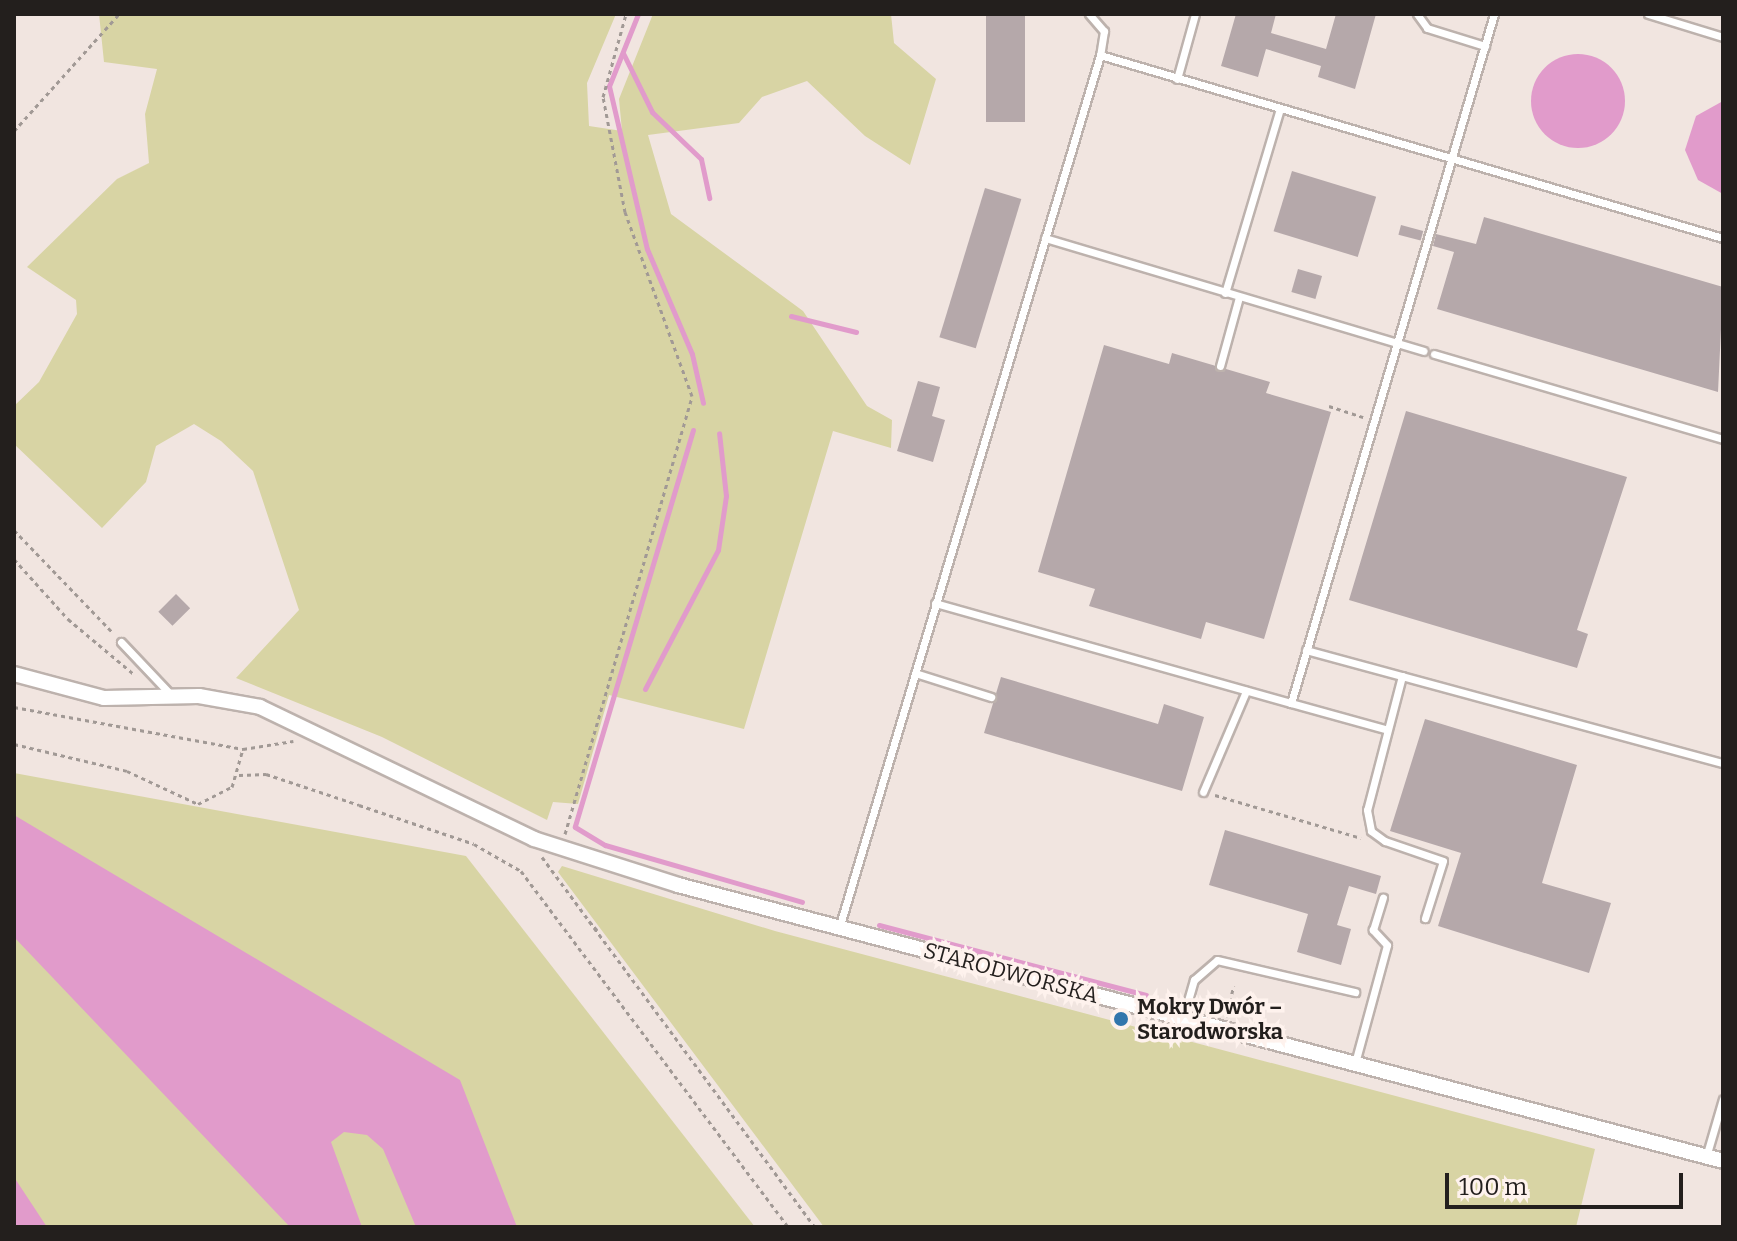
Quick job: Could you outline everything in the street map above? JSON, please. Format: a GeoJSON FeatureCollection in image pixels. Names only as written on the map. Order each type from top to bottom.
{"type":"FeatureCollection","features":[{"type":"Feature","properties":{"kind":"street","name":"STARODWORSKA"},"geometry":{"type":"LineString","coordinates":[[14,674],[104,698],[172,696],[236,701],[317,732],[534,839],[562,848],[839,928],[1723,1160]]}},
{"type":"Feature","properties":{"kind":"lane"},"geometry":{"type":"LineString","coordinates":[[839,928],[1100,55],[1104,31],[1089,14]]}},
{"type":"Feature","properties":{"kind":"lane"},"geometry":{"type":"LineString","coordinates":[[1177,79],[1195,14]]}},
{"type":"Feature","properties":{"kind":"lane"},"geometry":{"type":"LineString","coordinates":[[1417,14],[1427,28],[1485,46]]}},
{"type":"Feature","properties":{"kind":"lane"},"geometry":{"type":"LineString","coordinates":[[1291,703],[1494,14]]}},
{"type":"Feature","properties":{"kind":"lane"},"geometry":{"type":"LineString","coordinates":[[1648,14],[1723,37]]}},
{"type":"Feature","properties":{"kind":"lane"},"geometry":{"type":"LineString","coordinates":[[1100,55],[1723,238]]}},
{"type":"Feature","properties":{"kind":"lane"},"geometry":{"type":"LineString","coordinates":[[1225,293],[1280,109]]}},
{"type":"Feature","properties":{"kind":"lane"},"geometry":{"type":"LineString","coordinates":[[1045,238],[1424,351]]}},
{"type":"Feature","properties":{"kind":"lane"},"geometry":{"type":"LineString","coordinates":[[1220,366],[1239,297]]}},
{"type":"Feature","properties":{"kind":"lane"},"geometry":{"type":"LineString","coordinates":[[1434,354],[1723,439]]}},
{"type":"Feature","properties":{"kind":"lane"},"geometry":{"type":"LineString","coordinates":[[935,603],[1385,729]]}},
{"type":"Feature","properties":{"kind":"lane"},"geometry":{"type":"LineString","coordinates":[[121,642],[172,696]]}},
{"type":"Feature","properties":{"kind":"lane"},"geometry":{"type":"LineString","coordinates":[[1306,650],[1723,763]]}},
{"type":"Feature","properties":{"kind":"lane"},"geometry":{"type":"LineString","coordinates":[[915,673],[991,697]]}},
{"type":"Feature","properties":{"kind":"lane"},"geometry":{"type":"LineString","coordinates":[[1402,676],[1385,729],[1367,810],[1371,831],[1443,861],[1425,918]]}},
{"type":"Feature","properties":{"kind":"lane"},"geometry":{"type":"LineString","coordinates":[[1203,792],[1246,691]]}},
{"type":"Feature","properties":{"kind":"lane"},"geometry":{"type":"LineString","coordinates":[[1354,1065],[1387,945],[1373,930],[1383,897]]}},
{"type":"Feature","properties":{"kind":"lane"},"geometry":{"type":"LineString","coordinates":[[1183,1018],[1194,980],[1217,960],[1355,992]]}},
{"type":"Feature","properties":{"kind":"lane"},"geometry":{"type":"LineString","coordinates":[[1706,1157],[1723,1099]]}},
{"type":"Feature","properties":{"kind":"path"},"geometry":{"type":"LineString","coordinates":[[14,131],[119,14]]}},
{"type":"Feature","properties":{"kind":"path"},"geometry":{"type":"LineString","coordinates":[[562,848],[692,396],[630,227],[603,89],[626,14]]}},
{"type":"Feature","properties":{"kind":"path"},"geometry":{"type":"LineString","coordinates":[[1329,406],[1374,420]]}},
{"type":"Feature","properties":{"kind":"path"},"geometry":{"type":"LineString","coordinates":[[14,530],[121,642]]}},
{"type":"Feature","properties":{"kind":"path"},"geometry":{"type":"LineString","coordinates":[[14,559],[68,619],[139,679]]}},
{"type":"Feature","properties":{"kind":"path"},"geometry":{"type":"LineString","coordinates":[[14,707],[243,749],[313,741],[317,732]]}},
{"type":"Feature","properties":{"kind":"path"},"geometry":{"type":"LineString","coordinates":[[14,744],[127,771],[198,804],[221,798],[239,775],[243,749]]}},
{"type":"Feature","properties":{"kind":"path"},"geometry":{"type":"LineString","coordinates":[[239,775],[266,774],[403,819],[474,844],[521,871],[788,1227]]}},
{"type":"Feature","properties":{"kind":"path"},"geometry":{"type":"LineString","coordinates":[[1203,792],[1360,838],[1371,831]]}},
{"type":"Feature","properties":{"kind":"path"},"geometry":{"type":"LineString","coordinates":[[534,839],[815,1227]]}},
{"type":"Feature","properties":{"kind":"path"},"geometry":{"type":"LineString","coordinates":[[589,921],[597,930]]}},
{"type":"Feature","properties":{"kind":"path"},"geometry":{"type":"LineString","coordinates":[[1229,1006],[1234,986]]}},
{"type":"Feature","properties":{"kind":"shaded area"},"geometry":{"type":"Polygon","coordinates":[[[99,14],[616,14],[587,83],[589,126],[622,131],[619,99],[653,14],[891,14],[894,43],[936,79],[910,165],[865,136],[807,81],[762,97],[739,123],[648,135],[671,214],[803,311],[867,406],[892,420],[891,448],[833,431],[744,729],[609,695],[578,804],[553,802],[547,820],[382,737],[236,678],[299,610],[253,471],[221,441],[194,424],[156,446],[146,482],[102,528],[14,444],[14,406],[39,382],[77,314],[76,300],[27,267],[117,179],[149,163],[145,114],[157,69],[104,62],[99,14]]]}},
{"type":"Feature","properties":{"kind":"shaded area"},"geometry":{"type":"Polygon","coordinates":[[[1578,54],[1596,58],[1611,68],[1621,83],[1625,101],[1621,119],[1611,134],[1596,144],[1578,148],[1560,144],[1545,134],[1535,119],[1531,101],[1535,83],[1545,68],[1560,58],[1578,54]]]}},
{"type":"Feature","properties":{"kind":"shaded area"},"geometry":{"type":"Polygon","coordinates":[[[1723,101],[1723,194],[1698,180],[1685,150],[1696,116],[1723,101]]]}},
{"type":"Feature","properties":{"kind":"shaded area"},"geometry":{"type":"Polygon","coordinates":[[[14,773],[466,856],[755,1227],[14,1227],[14,773]]]}},
{"type":"Feature","properties":{"kind":"shaded area"},"geometry":{"type":"Polygon","coordinates":[[[14,815],[460,1080],[517,1227],[416,1227],[383,1149],[367,1135],[344,1132],[331,1142],[362,1227],[290,1227],[14,937],[14,815]]]}},
{"type":"Feature","properties":{"kind":"shaded area"},"geometry":{"type":"Polygon","coordinates":[[[562,866],[775,931],[1595,1149],[1576,1227],[824,1227],[558,872],[562,866]]]}},
{"type":"Feature","properties":{"kind":"shaded area"},"geometry":{"type":"Polygon","coordinates":[[[14,1177],[41,1218],[47,1227],[14,1227],[14,1177]]]}},
{"type":"Feature","properties":{"kind":"building"},"geometry":{"type":"Polygon","coordinates":[[[986,14],[1025,14],[1025,122],[986,122],[986,14]]]}},
{"type":"Feature","properties":{"kind":"building"},"geometry":{"type":"Polygon","coordinates":[[[1236,14],[1276,14],[1271,33],[1326,49],[1336,14],[1376,14],[1355,89],[1318,77],[1321,66],[1266,49],[1258,77],[1221,66],[1236,14]]]}},
{"type":"Feature","properties":{"kind":"building"},"geometry":{"type":"Polygon","coordinates":[[[1292,171],[1376,197],[1358,257],[1274,231],[1292,171]]]}},
{"type":"Feature","properties":{"kind":"building"},"geometry":{"type":"Polygon","coordinates":[[[985,188],[1021,199],[976,348],[939,337],[985,188]]]}},
{"type":"Feature","properties":{"kind":"building"},"geometry":{"type":"Polygon","coordinates":[[[1484,217],[1723,287],[1718,392],[1437,309],[1454,252],[1433,246],[1436,234],[1476,244],[1484,217]]]}},
{"type":"Feature","properties":{"kind":"building"},"geometry":{"type":"Polygon","coordinates":[[[1401,225],[1423,231],[1421,241],[1398,235],[1401,225]]]}},
{"type":"Feature","properties":{"kind":"building"},"geometry":{"type":"Polygon","coordinates":[[[1298,269],[1322,276],[1315,299],[1291,292],[1298,269]]]}},
{"type":"Feature","properties":{"kind":"building"},"geometry":{"type":"Polygon","coordinates":[[[1104,345],[1169,364],[1172,353],[1270,382],[1266,393],[1331,412],[1264,639],[1206,622],[1201,639],[1089,606],[1095,589],[1038,572],[1104,345]]]}},
{"type":"Feature","properties":{"kind":"building"},"geometry":{"type":"Polygon","coordinates":[[[918,381],[940,387],[932,416],[945,420],[933,462],[897,451],[918,381]]]}},
{"type":"Feature","properties":{"kind":"building"},"geometry":{"type":"Polygon","coordinates":[[[1406,411],[1627,477],[1577,630],[1588,634],[1577,668],[1349,600],[1406,411]]]}},
{"type":"Feature","properties":{"kind":"building"},"geometry":{"type":"Polygon","coordinates":[[[176,594],[190,608],[172,626],[158,612],[176,594]]]}},
{"type":"Feature","properties":{"kind":"building"},"geometry":{"type":"Polygon","coordinates":[[[1001,677],[1158,724],[1164,704],[1204,717],[1182,791],[984,733],[1001,677]]]}},
{"type":"Feature","properties":{"kind":"building"},"geometry":{"type":"Polygon","coordinates":[[[1425,719],[1577,765],[1542,883],[1611,903],[1589,973],[1438,926],[1461,853],[1390,831],[1425,719]]]}},
{"type":"Feature","properties":{"kind":"building"},"geometry":{"type":"Polygon","coordinates":[[[1225,830],[1381,876],[1376,894],[1349,886],[1337,925],[1351,929],[1341,965],[1297,952],[1308,914],[1209,885],[1225,830]]]}},
{"type":"Feature","properties":{"kind":"waterway"},"geometry":{"type":"LineString","coordinates":[[638,14],[609,86],[647,249],[692,354],[703,403]]}},
{"type":"Feature","properties":{"kind":"waterway"},"geometry":{"type":"LineString","coordinates":[[623,53],[652,112],[701,159],[709,198]]}},
{"type":"Feature","properties":{"kind":"waterway"},"geometry":{"type":"LineString","coordinates":[[791,316],[856,332]]}},
{"type":"Feature","properties":{"kind":"waterway"},"geometry":{"type":"LineString","coordinates":[[693,430],[575,827],[605,845],[802,902]]}},
{"type":"Feature","properties":{"kind":"waterway"},"geometry":{"type":"LineString","coordinates":[[645,689],[718,550],[726,496],[719,433]]}},
{"type":"Feature","properties":{"kind":"waterway"},"geometry":{"type":"LineString","coordinates":[[879,925],[1146,995]]}},
{"type":"Feature","properties":{"kind":"place","name":"Mokry Dwór – Starodworska"},"geometry":{"type":"Point","coordinates":[1121,1019]}}]}
